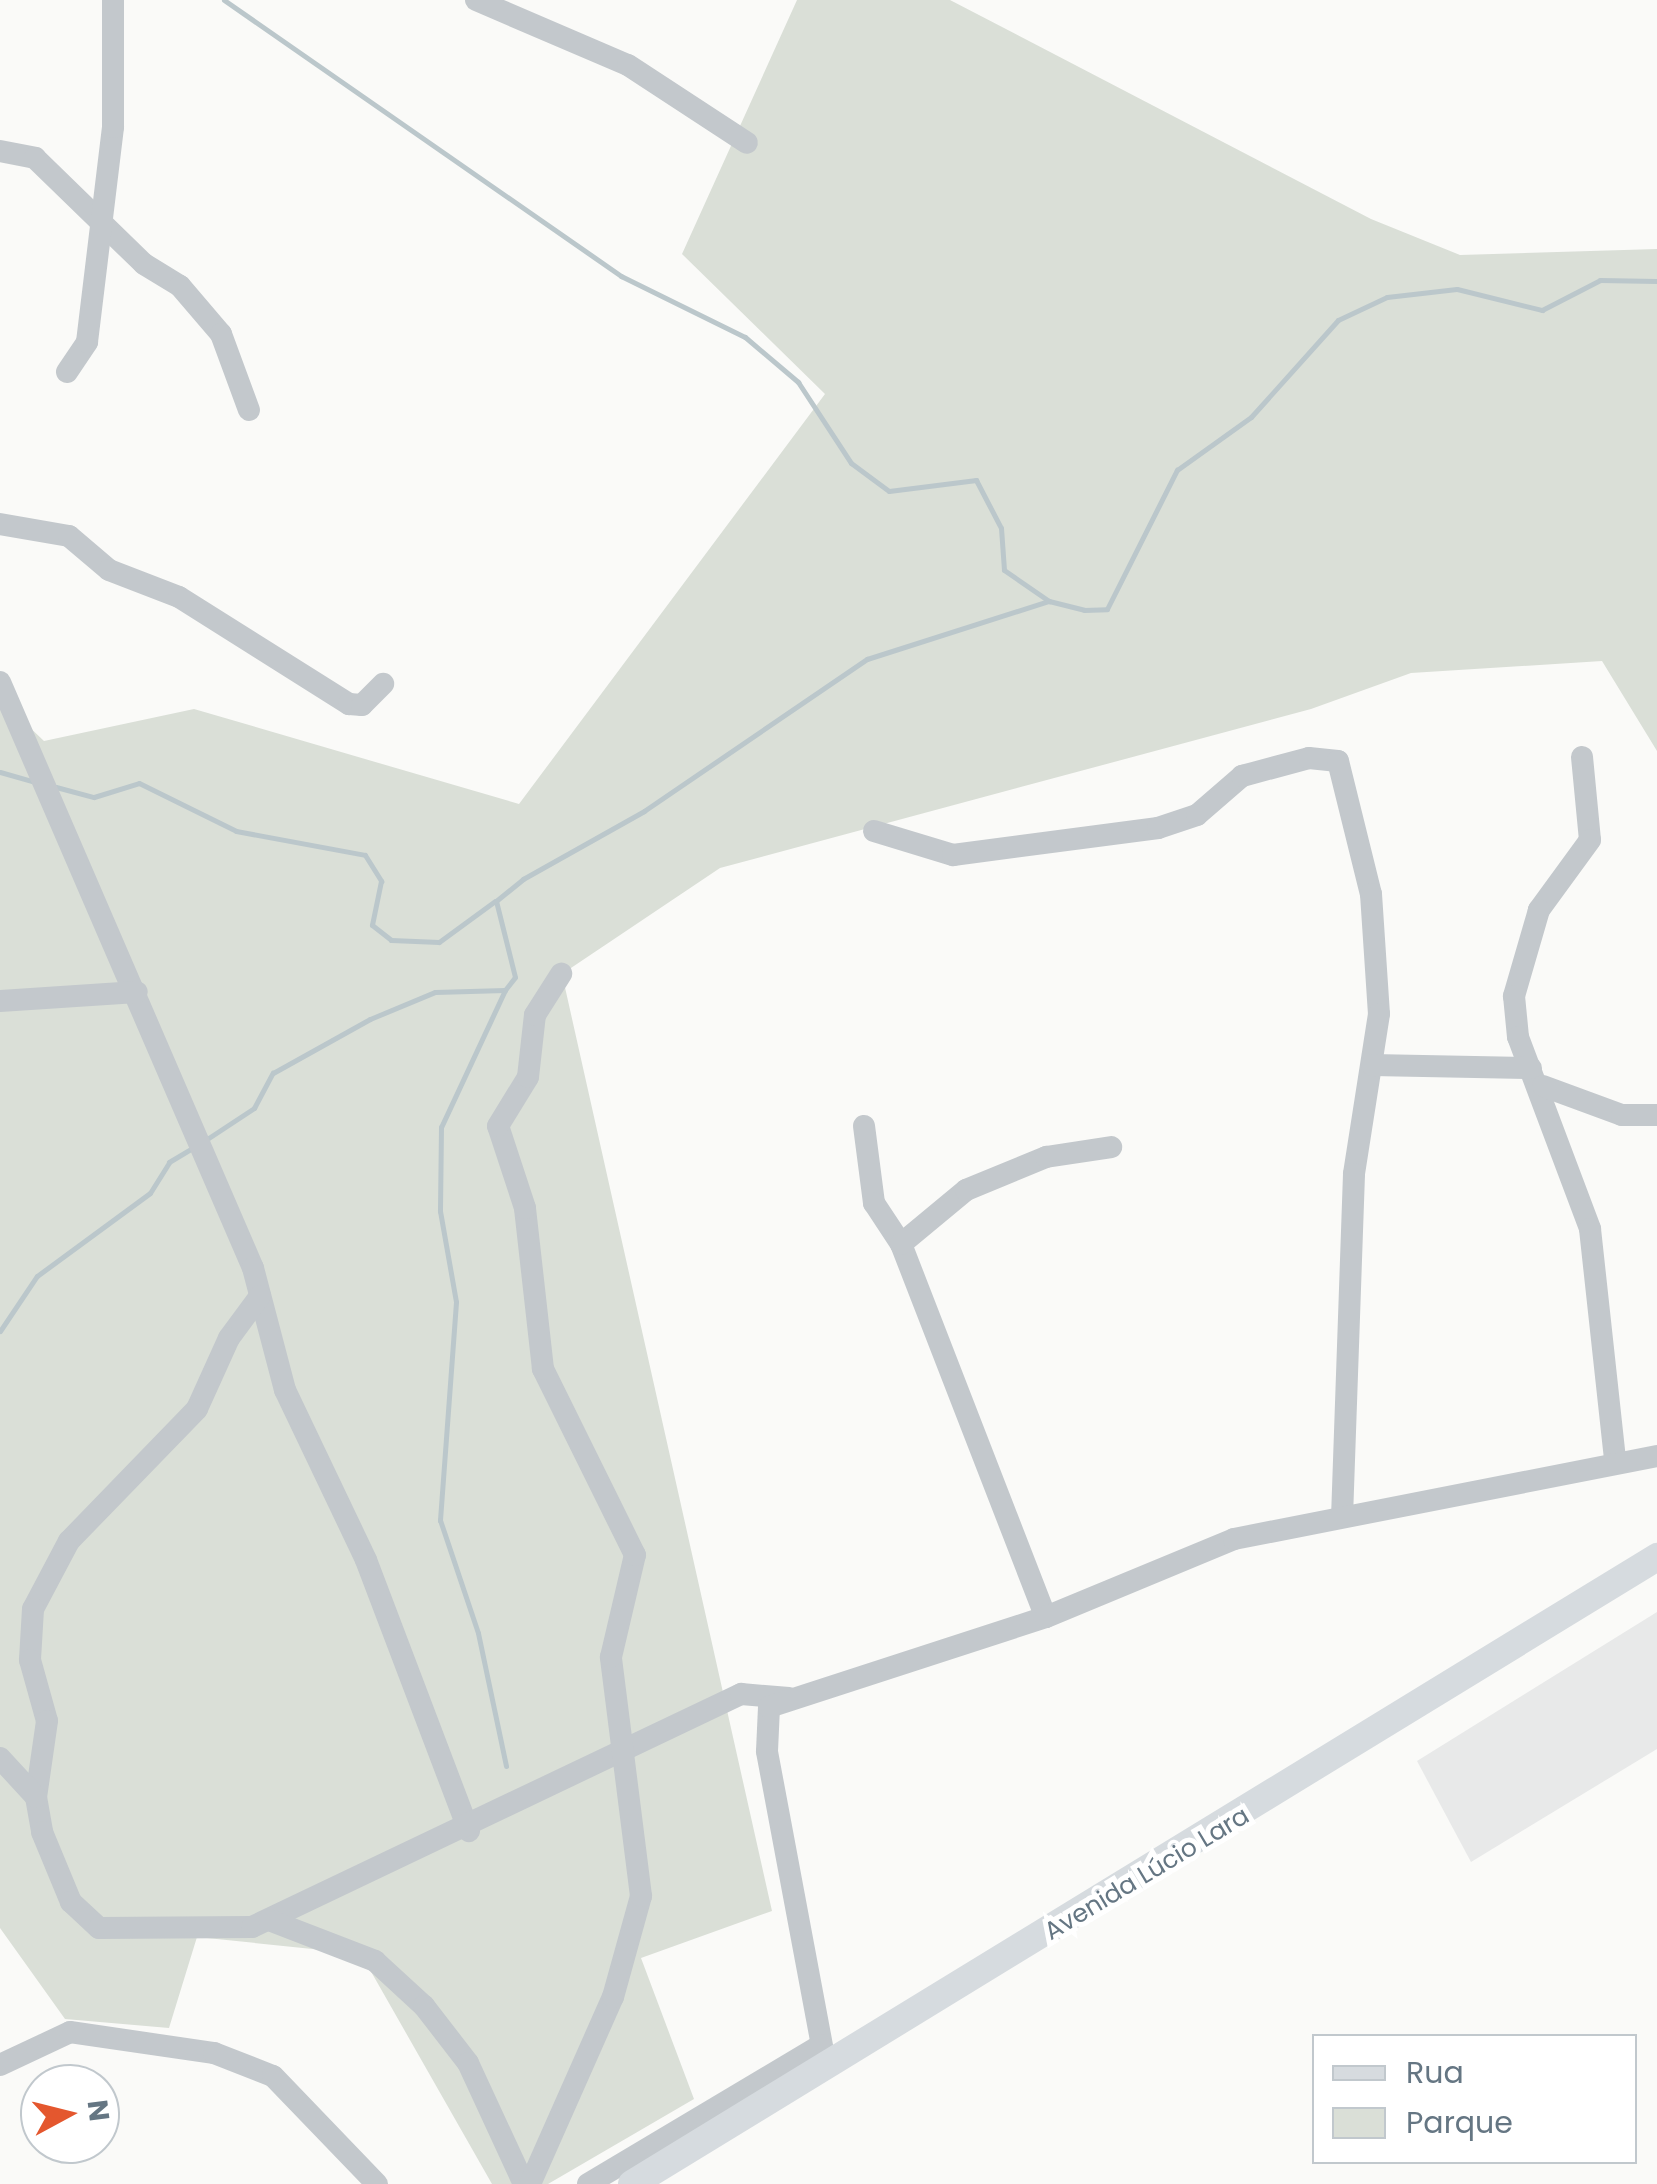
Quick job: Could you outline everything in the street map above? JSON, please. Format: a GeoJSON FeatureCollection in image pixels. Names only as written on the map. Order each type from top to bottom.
{"type":"FeatureCollection","features":[{"type":"Feature","properties":{"kind":"main road","name":"Avenida Lúcio Lara"},"geometry":{"type":"LineString","coordinates":[[632,2184],[823,2056],[1657,1557]]}},
{"type":"Feature","properties":{"kind":"street"},"geometry":{"type":"LineString","coordinates":[[67,372],[86,342],[98,222],[113,127],[113,0]]}},
{"type":"Feature","properties":{"kind":"street"},"geometry":{"type":"LineString","coordinates":[[476,0],[644,73],[747,144]]}},
{"type":"Feature","properties":{"kind":"street"},"geometry":{"type":"LineString","coordinates":[[0,151],[34,158],[98,222],[180,286],[221,334],[249,410]]}},
{"type":"Feature","properties":{"kind":"street"},"geometry":{"type":"LineString","coordinates":[[0,524],[69,536],[109,570],[179,598],[349,704],[362,705],[383,684]]}},
{"type":"Feature","properties":{"kind":"street"},"geometry":{"type":"LineString","coordinates":[[0,682],[137,992],[260,1296],[286,1390],[366,1560],[469,1832]]}},
{"type":"Feature","properties":{"kind":"street"},"geometry":{"type":"LineString","coordinates":[[1582,757],[1590,840],[1539,910],[1514,996],[1537,1077],[1590,1228],[1615,1459]]}},
{"type":"Feature","properties":{"kind":"street"},"geometry":{"type":"LineString","coordinates":[[874,831],[953,855],[1158,828],[1197,815],[1242,776],[1309,758],[1338,761],[1371,894],[1379,1014],[1354,1174],[1342,1512]]}},
{"type":"Feature","properties":{"kind":"street"},"geometry":{"type":"LineString","coordinates":[[527,2184],[614,1998],[641,1896],[620,1758],[611,1657],[635,1555],[543,1369],[525,1208],[498,1126],[528,1077],[535,1015],[562,974]]}},
{"type":"Feature","properties":{"kind":"street"},"geometry":{"type":"LineString","coordinates":[[0,1001],[137,992]]}},
{"type":"Feature","properties":{"kind":"street"},"geometry":{"type":"LineString","coordinates":[[1372,1065],[1537,1077],[1622,1115],[1657,1115]]}},
{"type":"Feature","properties":{"kind":"street"},"geometry":{"type":"LineString","coordinates":[[864,1126],[874,1204],[901,1244],[1046,1618]]}},
{"type":"Feature","properties":{"kind":"street"},"geometry":{"type":"LineString","coordinates":[[901,1244],[966,1190],[1046,1157],[1111,1147]]}},
{"type":"Feature","properties":{"kind":"street"},"geometry":{"type":"LineString","coordinates":[[36,1797],[47,1721],[30,1632],[50,1567],[197,1409],[229,1338],[260,1296]]}},
{"type":"Feature","properties":{"kind":"street"},"geometry":{"type":"LineString","coordinates":[[588,2184],[823,2056],[764,1726],[769,1707],[1046,1618],[1234,1539],[1342,1512],[1615,1459],[1657,1456]]}},
{"type":"Feature","properties":{"kind":"street"},"geometry":{"type":"LineString","coordinates":[[0,1758],[36,1797],[71,1902],[99,1928],[166,1922],[216,1931],[269,1920],[469,1832],[741,1694],[788,1698]]}},
{"type":"Feature","properties":{"kind":"street"},"geometry":{"type":"LineString","coordinates":[[269,1920],[375,1961],[424,2006],[468,2063],[527,2184]]}},
{"type":"Feature","properties":{"kind":"street"},"geometry":{"type":"LineString","coordinates":[[0,2065],[70,2032],[214,2054],[272,2076],[377,2184]]}},
{"type":"Feature","properties":{"kind":"shaded area"},"geometry":{"type":"Polygon","coordinates":[[[1657,1612],[1657,1749],[1471,1862],[1417,1761],[1657,1612]]]}},
{"type":"Feature","properties":{"kind":"green space"},"geometry":{"type":"Polygon","coordinates":[[[797,0],[950,0],[1371,219],[1460,255],[1657,249],[1657,751],[1602,661],[1411,673],[1311,709],[720,868],[562,974],[772,1911],[641,1958],[694,2099],[548,2184],[492,2184],[361,1954],[197,1937],[169,2028],[65,2019],[0,1928],[0,699],[44,741],[194,709],[519,804],[825,394],[682,254],[797,0]]]}},
{"type":"Feature","properties":{"kind":"waterway"},"geometry":{"type":"LineString","coordinates":[[224,0],[621,276],[745,337],[798,382],[851,463],[889,491],[976,480],[1001,528],[1004,570],[1049,601],[1084,610],[1107,609],[1177,470],[1251,417],[1338,320],[1387,297],[1457,289],[1542,310],[1600,280],[1657,281]]}},
{"type":"Feature","properties":{"kind":"waterway"},"geometry":{"type":"LineString","coordinates":[[204,1141],[254,1108],[273,1073],[370,1019],[435,992],[505,990],[515,977],[496,901],[523,879],[644,811],[867,659],[1049,601]]}},
{"type":"Feature","properties":{"kind":"waterway"},"geometry":{"type":"LineString","coordinates":[[0,772],[36,782]]}},
{"type":"Feature","properties":{"kind":"waterway"},"geometry":{"type":"LineString","coordinates":[[56,787],[94,797],[139,783],[236,831],[365,855],[381,881],[372,925],[391,940],[439,942],[495,901]]}},
{"type":"Feature","properties":{"kind":"waterway"},"geometry":{"type":"LineString","coordinates":[[505,990],[441,1127],[440,1211],[456,1302],[440,1520],[478,1633],[506,1766]]}},
{"type":"Feature","properties":{"kind":"waterway"},"geometry":{"type":"LineString","coordinates":[[0,1331],[37,1276],[150,1193],[169,1162],[194,1147]]}}]}
